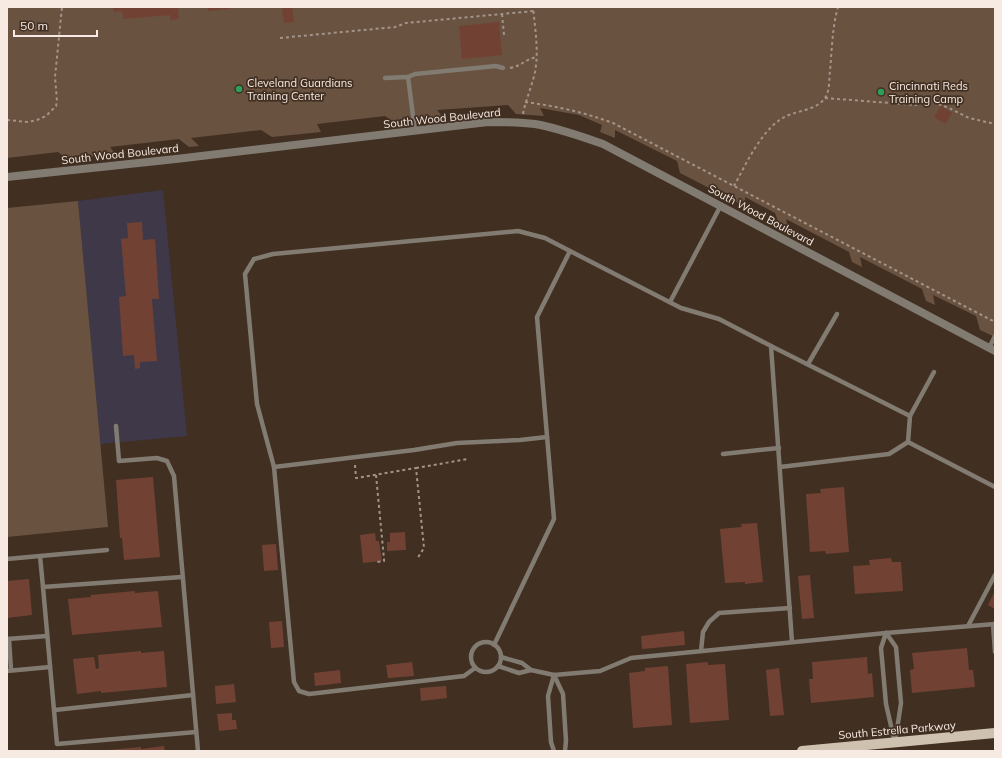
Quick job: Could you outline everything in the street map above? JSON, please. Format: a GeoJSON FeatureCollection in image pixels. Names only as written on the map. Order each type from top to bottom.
{"type":"FeatureCollection","features":[{"type":"Feature","properties":{"kind":"main road","name":"South Estrella Parkway"},"geometry":{"type":"LineString","coordinates":[[802,751],[995,734]]}},
{"type":"Feature","properties":{"kind":"street","name":"South Wood Boulevard"},"geometry":{"type":"LineString","coordinates":[[7,177],[488,122],[522,123],[569,132],[603,144],[992,350]]}},
{"type":"Feature","properties":{"kind":"lane"},"geometry":{"type":"LineString","coordinates":[[385,78],[408,77],[415,74],[496,66],[503,68]]}},
{"type":"Feature","properties":{"kind":"lane"},"geometry":{"type":"LineString","coordinates":[[408,77],[415,131]]}},
{"type":"Feature","properties":{"kind":"lane"},"geometry":{"type":"LineString","coordinates":[[670,302],[720,207]]}},
{"type":"Feature","properties":{"kind":"lane"},"geometry":{"type":"LineString","coordinates":[[475,668],[464,676],[309,694],[299,691],[294,682],[274,467],[257,404],[245,274],[254,259],[272,254],[518,230],[545,238],[681,308],[719,319],[910,416]]}},
{"type":"Feature","properties":{"kind":"lane"},"geometry":{"type":"LineString","coordinates":[[494,645],[554,519],[537,317],[570,251]]}},
{"type":"Feature","properties":{"kind":"lane"},"geometry":{"type":"LineString","coordinates":[[808,364],[837,314]]}},
{"type":"Feature","properties":{"kind":"lane"},"geometry":{"type":"LineString","coordinates":[[992,350],[995,336]]}},
{"type":"Feature","properties":{"kind":"lane"},"geometry":{"type":"LineString","coordinates":[[772,346],[792,642]]}},
{"type":"Feature","properties":{"kind":"lane"},"geometry":{"type":"LineString","coordinates":[[908,442],[910,416],[934,372]]}},
{"type":"Feature","properties":{"kind":"lane"},"geometry":{"type":"LineString","coordinates":[[116,426],[119,461],[157,458],[167,461],[174,476],[198,751]]}},
{"type":"Feature","properties":{"kind":"lane"},"geometry":{"type":"LineString","coordinates":[[274,467],[354,458],[457,443],[547,437]]}},
{"type":"Feature","properties":{"kind":"lane"},"geometry":{"type":"LineString","coordinates":[[780,467],[889,454],[908,442]]}},
{"type":"Feature","properties":{"kind":"lane"},"geometry":{"type":"LineString","coordinates":[[908,442],[995,487]]}},
{"type":"Feature","properties":{"kind":"lane"},"geometry":{"type":"LineString","coordinates":[[723,454],[779,448]]}},
{"type":"Feature","properties":{"kind":"lane"},"geometry":{"type":"LineString","coordinates":[[7,559],[107,550]]}},
{"type":"Feature","properties":{"kind":"lane"},"geometry":{"type":"LineString","coordinates":[[40,556],[57,744],[196,732]]}},
{"type":"Feature","properties":{"kind":"lane"},"geometry":{"type":"LineString","coordinates":[[968,626],[995,575]]}},
{"type":"Feature","properties":{"kind":"lane"},"geometry":{"type":"LineString","coordinates":[[43,587],[182,577]]}},
{"type":"Feature","properties":{"kind":"lane"},"geometry":{"type":"LineString","coordinates":[[701,651],[703,632],[709,622],[719,613],[790,608]]}},
{"type":"Feature","properties":{"kind":"lane"},"geometry":{"type":"LineString","coordinates":[[501,657],[522,663],[531,670],[554,675],[600,671],[631,658],[994,624],[995,652]]}},
{"type":"Feature","properties":{"kind":"lane"},"geometry":{"type":"LineString","coordinates":[[886,633],[896,647],[901,703],[894,743]]}},
{"type":"Feature","properties":{"kind":"lane"},"geometry":{"type":"LineString","coordinates":[[886,633],[881,648],[886,704],[894,743]]}},
{"type":"Feature","properties":{"kind":"lane"},"geometry":{"type":"LineString","coordinates":[[47,636],[8,639],[9,670],[50,667]]}},
{"type":"Feature","properties":{"kind":"lane"},"geometry":{"type":"LineString","coordinates":[[485,642],[494,645],[500,652],[501,657],[498,666],[494,670],[484,672],[475,668],[471,658],[473,649],[480,643],[485,642]]}},
{"type":"Feature","properties":{"kind":"lane"},"geometry":{"type":"LineString","coordinates":[[498,666],[519,673],[531,670]]}},
{"type":"Feature","properties":{"kind":"lane"},"geometry":{"type":"LineString","coordinates":[[554,675],[548,696],[551,742],[554,751]]}},
{"type":"Feature","properties":{"kind":"lane"},"geometry":{"type":"LineString","coordinates":[[554,675],[563,694],[566,741],[565,751]]}},
{"type":"Feature","properties":{"kind":"lane"},"geometry":{"type":"LineString","coordinates":[[54,710],[193,695]]}},
{"type":"Feature","properties":{"kind":"path"},"geometry":{"type":"LineString","coordinates":[[7,120],[28,122],[37,120],[46,116],[56,106],[55,77],[62,7]]}},
{"type":"Feature","properties":{"kind":"path"},"geometry":{"type":"LineString","coordinates":[[522,123],[525,102],[533,80],[537,58],[533,7]]}},
{"type":"Feature","properties":{"kind":"path"},"geometry":{"type":"LineString","coordinates":[[734,186],[759,143],[773,125],[790,114],[815,106],[825,98],[838,7]]}},
{"type":"Feature","properties":{"kind":"path"},"geometry":{"type":"LineString","coordinates":[[280,38],[395,26],[406,23],[534,11]]}},
{"type":"Feature","properties":{"kind":"path"},"geometry":{"type":"LineString","coordinates":[[502,14],[504,35]]}},
{"type":"Feature","properties":{"kind":"path"},"geometry":{"type":"LineString","coordinates":[[503,68],[518,66],[529,58],[537,58]]}},
{"type":"Feature","properties":{"kind":"path"},"geometry":{"type":"LineString","coordinates":[[825,98],[916,105],[920,97],[949,108],[969,118],[995,124]]}},
{"type":"Feature","properties":{"kind":"path"},"geometry":{"type":"LineString","coordinates":[[525,102],[565,108],[592,115],[613,124],[995,322]]}},
{"type":"Feature","properties":{"kind":"path"},"geometry":{"type":"LineString","coordinates":[[354,458],[356,478],[468,459]]}},
{"type":"Feature","properties":{"kind":"path"},"geometry":{"type":"LineString","coordinates":[[416,468],[424,548],[417,559]]}},
{"type":"Feature","properties":{"kind":"path"},"geometry":{"type":"LineString","coordinates":[[376,475],[384,559],[384,561],[377,562]]}},
{"type":"Feature","properties":{"kind":"shaded area"},"geometry":{"type":"Polygon","coordinates":[[[7,7],[995,7],[995,337],[980,330],[976,316],[933,295],[935,305],[926,301],[922,289],[860,257],[862,267],[852,262],[849,252],[786,219],[788,228],[779,224],[775,213],[745,197],[746,207],[680,173],[677,161],[615,130],[615,138],[600,132],[602,125],[579,115],[540,108],[544,116],[516,114],[508,105],[437,110],[444,119],[394,122],[385,116],[317,124],[321,132],[272,137],[261,130],[191,138],[199,146],[189,147],[179,139],[110,147],[116,155],[66,158],[58,152],[7,158],[7,7]]]}},
{"type":"Feature","properties":{"kind":"shaded area"},"geometry":{"type":"Polygon","coordinates":[[[163,190],[187,436],[100,444],[78,201],[163,190]]]}},
{"type":"Feature","properties":{"kind":"shaded area"},"geometry":{"type":"Polygon","coordinates":[[[78,201],[108,527],[7,537],[7,208],[78,201]]]}},
{"type":"Feature","properties":{"kind":"building"},"geometry":{"type":"Polygon","coordinates":[[[113,7],[178,7],[179,19],[170,20],[170,15],[123,19],[122,11],[114,12],[113,7]]]}},
{"type":"Feature","properties":{"kind":"building"},"geometry":{"type":"Polygon","coordinates":[[[207,7],[234,7],[234,8],[208,11],[207,7]]]}},
{"type":"Feature","properties":{"kind":"building"},"geometry":{"type":"Polygon","coordinates":[[[282,7],[292,7],[294,22],[284,23],[282,7]]]}},
{"type":"Feature","properties":{"kind":"building"},"geometry":{"type":"Polygon","coordinates":[[[499,22],[502,55],[462,59],[459,26],[499,22]]]}},
{"type":"Feature","properties":{"kind":"building"},"geometry":{"type":"Polygon","coordinates":[[[941,106],[952,113],[946,124],[934,117],[941,106]]]}},
{"type":"Feature","properties":{"kind":"building"},"geometry":{"type":"Polygon","coordinates":[[[142,222],[143,240],[155,239],[159,299],[152,299],[157,361],[140,362],[140,368],[135,369],[134,355],[123,356],[119,297],[126,296],[121,239],[128,238],[127,223],[142,222]]]}},
{"type":"Feature","properties":{"kind":"building"},"geometry":{"type":"Polygon","coordinates":[[[153,477],[160,557],[124,560],[122,538],[120,538],[116,480],[153,477]]]}},
{"type":"Feature","properties":{"kind":"building"},"geometry":{"type":"Polygon","coordinates":[[[844,487],[849,552],[826,554],[825,551],[810,552],[806,494],[821,493],[820,489],[844,487]]]}},
{"type":"Feature","properties":{"kind":"building"},"geometry":{"type":"Polygon","coordinates":[[[757,523],[763,582],[745,584],[745,582],[725,583],[720,529],[742,527],[741,524],[757,523]]]}},
{"type":"Feature","properties":{"kind":"building"},"geometry":{"type":"Polygon","coordinates":[[[405,532],[406,550],[387,551],[387,542],[390,542],[390,533],[405,532]]]}},
{"type":"Feature","properties":{"kind":"building"},"geometry":{"type":"Polygon","coordinates":[[[375,533],[376,541],[379,541],[382,561],[363,563],[360,535],[375,533]]]}},
{"type":"Feature","properties":{"kind":"building"},"geometry":{"type":"Polygon","coordinates":[[[276,544],[278,570],[264,571],[262,545],[276,544]]]}},
{"type":"Feature","properties":{"kind":"building"},"geometry":{"type":"Polygon","coordinates":[[[891,558],[892,562],[901,562],[903,591],[855,594],[853,566],[870,565],[869,560],[891,558]]]}},
{"type":"Feature","properties":{"kind":"building"},"geometry":{"type":"Polygon","coordinates":[[[810,575],[814,618],[802,619],[798,576],[810,575]]]}},
{"type":"Feature","properties":{"kind":"building"},"geometry":{"type":"Polygon","coordinates":[[[29,579],[32,615],[7,618],[7,581],[29,579]]]}},
{"type":"Feature","properties":{"kind":"building"},"geometry":{"type":"Polygon","coordinates":[[[135,591],[135,593],[158,591],[162,627],[72,635],[68,599],[91,597],[91,595],[135,591]]]}},
{"type":"Feature","properties":{"kind":"building"},"geometry":{"type":"Polygon","coordinates":[[[995,591],[995,609],[988,605],[995,591]]]}},
{"type":"Feature","properties":{"kind":"building"},"geometry":{"type":"Polygon","coordinates":[[[282,621],[284,647],[271,648],[269,622],[282,621]]]}},
{"type":"Feature","properties":{"kind":"building"},"geometry":{"type":"Polygon","coordinates":[[[684,631],[685,645],[642,649],[641,636],[684,631]]]}},
{"type":"Feature","properties":{"kind":"building"},"geometry":{"type":"Polygon","coordinates":[[[967,648],[969,670],[973,670],[975,687],[912,693],[910,670],[914,669],[912,653],[967,648]]]}},
{"type":"Feature","properties":{"kind":"building"},"geometry":{"type":"Polygon","coordinates":[[[141,651],[141,653],[164,651],[167,687],[77,694],[73,659],[94,657],[96,669],[99,668],[98,655],[141,651]]]}},
{"type":"Feature","properties":{"kind":"building"},"geometry":{"type":"Polygon","coordinates":[[[867,657],[868,674],[872,673],[874,697],[811,703],[809,679],[813,679],[812,662],[867,657]]]}},
{"type":"Feature","properties":{"kind":"building"},"geometry":{"type":"Polygon","coordinates":[[[412,662],[414,676],[388,678],[386,665],[412,662]]]}},
{"type":"Feature","properties":{"kind":"building"},"geometry":{"type":"Polygon","coordinates":[[[708,662],[708,665],[725,664],[729,720],[690,723],[686,664],[708,662]]]}},
{"type":"Feature","properties":{"kind":"building"},"geometry":{"type":"Polygon","coordinates":[[[668,666],[672,725],[633,728],[629,673],[645,671],[645,668],[668,666]]]}},
{"type":"Feature","properties":{"kind":"building"},"geometry":{"type":"Polygon","coordinates":[[[779,668],[784,715],[770,716],[766,670],[779,668]]]}},
{"type":"Feature","properties":{"kind":"building"},"geometry":{"type":"Polygon","coordinates":[[[340,670],[341,683],[315,686],[314,673],[340,670]]]}},
{"type":"Feature","properties":{"kind":"building"},"geometry":{"type":"Polygon","coordinates":[[[234,684],[236,702],[216,704],[215,686],[234,684]]]}},
{"type":"Feature","properties":{"kind":"building"},"geometry":{"type":"Polygon","coordinates":[[[446,686],[447,698],[421,701],[420,688],[446,686]]]}},
{"type":"Feature","properties":{"kind":"building"},"geometry":{"type":"Polygon","coordinates":[[[232,713],[232,720],[236,720],[237,729],[219,731],[217,714],[232,713]]]}},
{"type":"Feature","properties":{"kind":"building"},"geometry":{"type":"Polygon","coordinates":[[[164,746],[165,751],[108,751],[141,747],[141,749],[164,746]]]}},
{"type":"Feature","properties":{"kind":"place","name":"Cleveland Guardians Training Center"},"geometry":{"type":"Point","coordinates":[239,89]}},
{"type":"Feature","properties":{"kind":"place","name":"Cincinnati Reds Training Camp"},"geometry":{"type":"Point","coordinates":[881,92]}}]}
